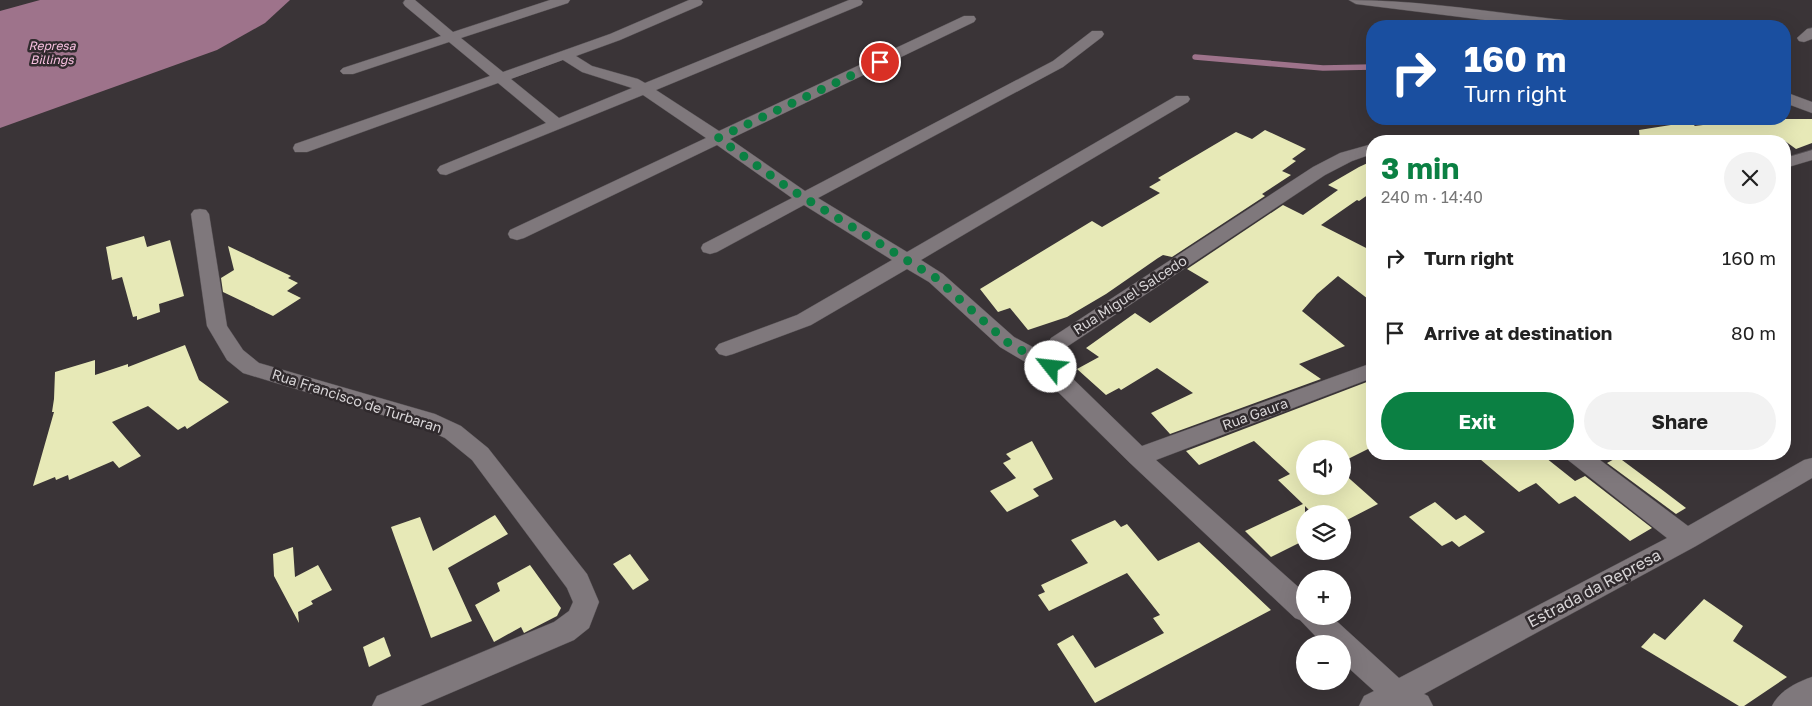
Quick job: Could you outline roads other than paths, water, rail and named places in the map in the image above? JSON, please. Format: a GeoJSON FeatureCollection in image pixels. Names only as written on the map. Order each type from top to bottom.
{"type":"FeatureCollection","features":[{"type":"Feature","properties":{"kind":"street"},"geometry":{"type":"LineString","coordinates":[[348,71],[563,0]]}},
{"type":"Feature","properties":{"kind":"street"},"geometry":{"type":"LineString","coordinates":[[1356,0],[1517,20]]}},
{"type":"Feature","properties":{"kind":"street"},"geometry":{"type":"LineString","coordinates":[[301,148],[564,55],[696,2]]}},
{"type":"Feature","properties":{"kind":"street"},"geometry":{"type":"LineString","coordinates":[[446,170],[856,2]]}},
{"type":"Feature","properties":{"kind":"street"},"geometry":{"type":"LineString","coordinates":[[410,4],[558,124]]}},
{"type":"Feature","properties":{"kind":"street"},"geometry":{"type":"LineString","coordinates":[[517,234],[969,19]]}},
{"type":"Feature","properties":{"kind":"street"},"geometry":{"type":"LineString","coordinates":[[710,248],[1058,64],[1097,34]]}},
{"type":"Feature","properties":{"kind":"street"},"geometry":{"type":"LineString","coordinates":[[564,55],[586,69],[633,82],[681,112],[804,198],[936,278],[1007,342],[1051,367],[1061,381],[1138,457],[1296,602]]}},
{"type":"Feature","properties":{"kind":"street"},"geometry":{"type":"LineString","coordinates":[[726,349],[804,320],[1182,99]]}},
{"type":"Feature","properties":{"kind":"street"},"geometry":{"type":"LineString","coordinates":[[1791,99],[1812,108]]}},
{"type":"Feature","properties":{"kind":"street","name":"Rua Miguel Salcedo"},"geometry":{"type":"LineString","coordinates":[[1051,367],[1050,355],[1058,343],[1319,171],[1346,157],[1366,150]]}},
{"type":"Feature","properties":{"kind":"street"},"geometry":{"type":"LineString","coordinates":[[1791,161],[1812,155]]}},
{"type":"Feature","properties":{"kind":"street","name":"Rua Francisco de Turbaran"},"geometry":{"type":"LineString","coordinates":[[200,214],[217,326],[235,355],[251,368],[427,420],[454,432],[480,454],[578,582],[586,602],[579,620],[564,631],[387,706]]}},
{"type":"Feature","properties":{"kind":"street","name":"Rua Gaura"},"geometry":{"type":"LineString","coordinates":[[1138,457],[1366,372]]}},
{"type":"Feature","properties":{"kind":"street"},"geometry":{"type":"LineString","coordinates":[[1584,460],[1687,539]]}},
{"type":"Feature","properties":{"kind":"street","name":"Estrada da Represa"},"geometry":{"type":"LineString","coordinates":[[1396,702],[1812,467]]}},
{"type":"Feature","properties":{"kind":"street"},"geometry":{"type":"LineString","coordinates":[[1322,625],[1332,635]]}},
{"type":"Feature","properties":{"kind":"street"},"geometry":{"type":"LineString","coordinates":[[1351,654],[1396,702]]}},
{"type":"Feature","properties":{"kind":"street"},"geometry":{"type":"LineString","coordinates":[[1787,706],[1812,690]]}},
{"type":"Feature","properties":{"kind":"water","name":"Represa Billings"},"geometry":{"type":"Polygon","coordinates":[[[40,0],[290,0],[265,23],[217,50],[0,128],[0,11],[40,0]]]}},
{"type":"Feature","properties":{"kind":"waterway"},"geometry":{"type":"LineString","coordinates":[[1195,57],[1323,68],[1366,67]]}}]}
